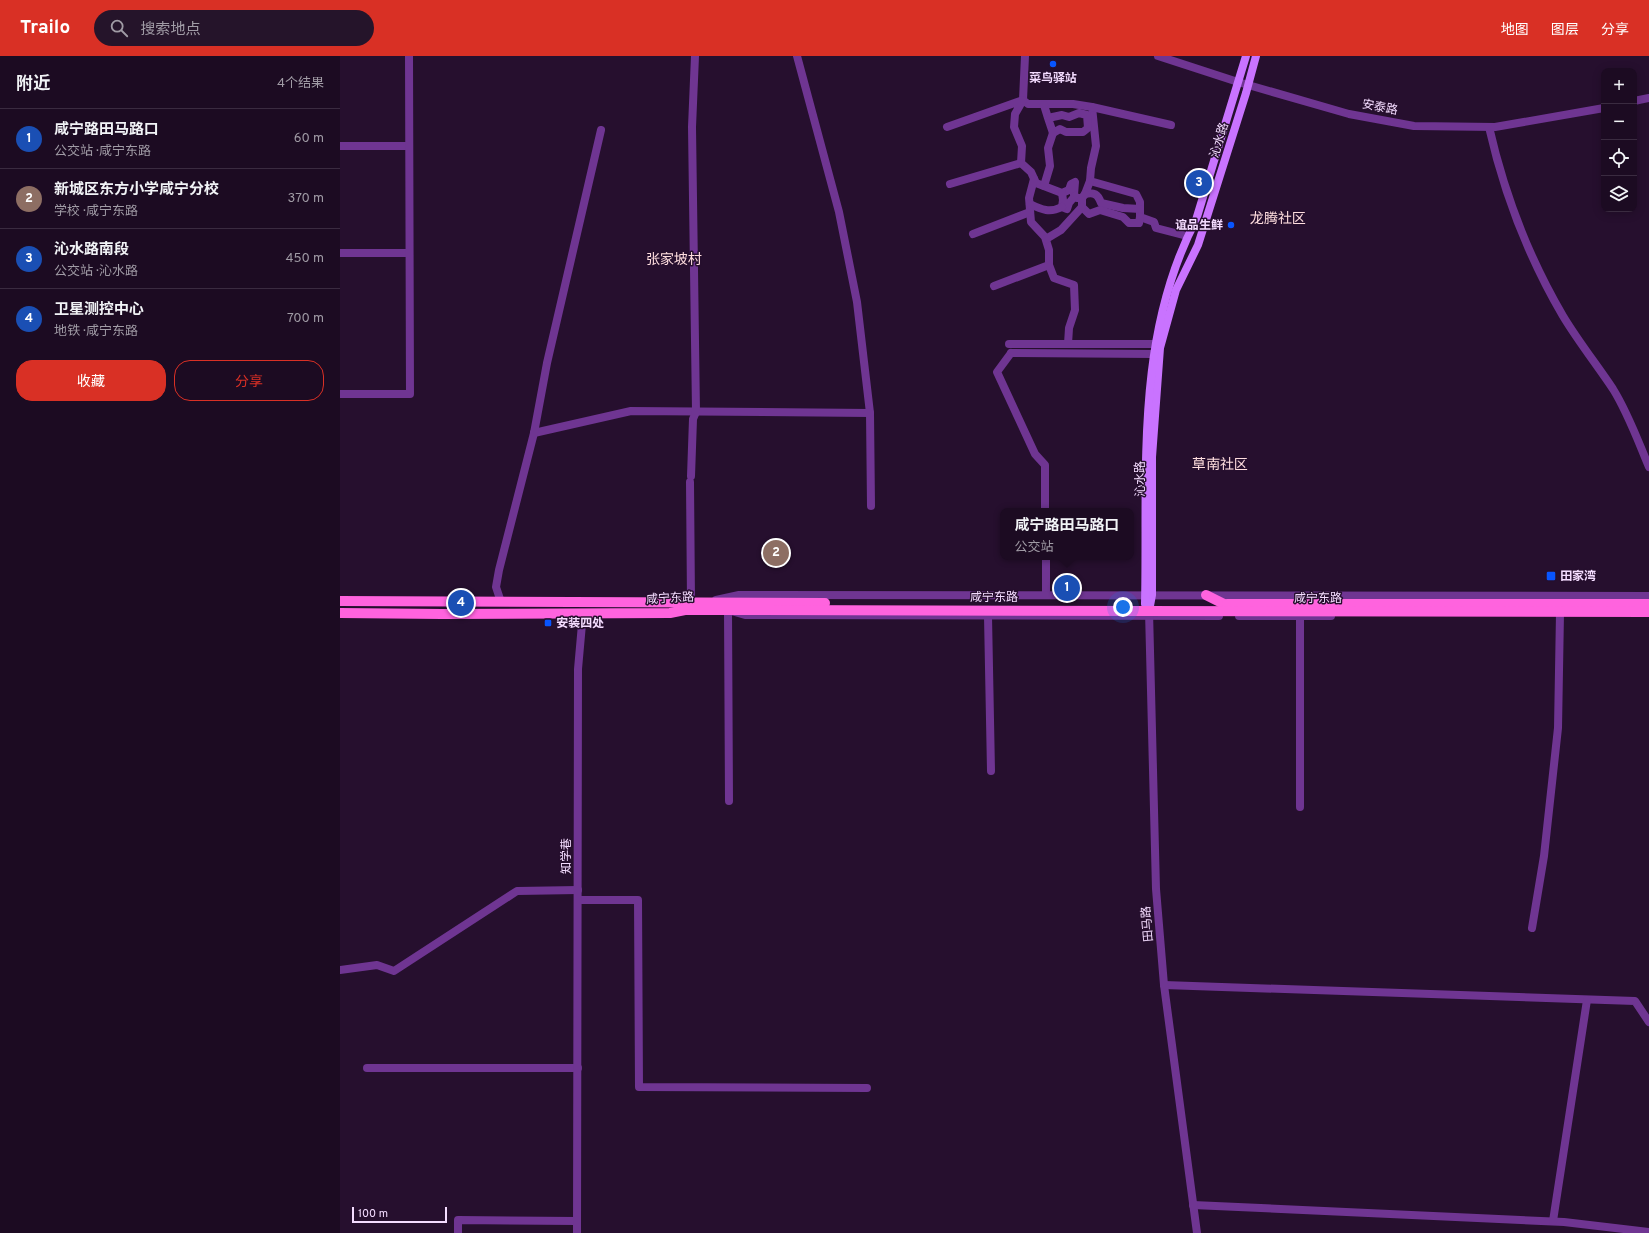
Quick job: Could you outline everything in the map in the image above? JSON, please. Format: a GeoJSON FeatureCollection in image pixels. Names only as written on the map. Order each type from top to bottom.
{"type":"FeatureCollection","features":[{"type":"Feature","properties":{"kind":"main road","name":"沁水路"},"geometry":{"type":"LineString","coordinates":[[1149,604],[1146,456],[1153,354],[1169,286],[1188,236],[1196,220],[1246,56]]}},
{"type":"Feature","properties":{"kind":"main road","name":"沁水路"},"geometry":{"type":"LineString","coordinates":[[1149,604],[1152,457],[1160,348],[1176,290],[1198,245],[1256,56]]}},
{"type":"Feature","properties":{"kind":"main road"},"geometry":{"type":"LineString","coordinates":[[1206,595],[1224,604]]}},
{"type":"Feature","properties":{"kind":"main road","name":"咸宁东路"},"geometry":{"type":"LineString","coordinates":[[340,601],[1649,604]]}},
{"type":"Feature","properties":{"kind":"main road","name":"咸宁东路"},"geometry":{"type":"LineString","coordinates":[[340,613],[670,613],[685,610],[1149,604],[1560,615],[1649,612]]}},
{"type":"Feature","properties":{"kind":"street"},"geometry":{"type":"LineString","coordinates":[[340,394],[410,394],[409,56]]}},
{"type":"Feature","properties":{"kind":"street"},"geometry":{"type":"LineString","coordinates":[[691,602],[691,479],[693,419],[696,412],[692,127],[695,56]]}},
{"type":"Feature","properties":{"kind":"street"},"geometry":{"type":"LineString","coordinates":[[797,56],[839,212],[857,302],[870,413],[871,506]]}},
{"type":"Feature","properties":{"kind":"street"},"geometry":{"type":"LineString","coordinates":[[1021,163],[1022,146],[1014,127],[1015,114],[1023,100],[1025,56]]}},
{"type":"Feature","properties":{"kind":"street","name":"安泰路"},"geometry":{"type":"LineString","coordinates":[[1158,56],[1238,82],[1349,114],[1414,126],[1489,127],[1601,108]]}},
{"type":"Feature","properties":{"kind":"street"},"geometry":{"type":"LineString","coordinates":[[1637,100],[1649,98]]}},
{"type":"Feature","properties":{"kind":"street"},"geometry":{"type":"LineString","coordinates":[[1023,100],[1028,104],[1073,104],[1092,107],[1171,125]]}},
{"type":"Feature","properties":{"kind":"street"},"geometry":{"type":"LineString","coordinates":[[947,127],[1023,100]]}},
{"type":"Feature","properties":{"kind":"street"},"geometry":{"type":"LineString","coordinates":[[1044,105],[1053,133],[1048,148],[1050,166],[1044,186]]}},
{"type":"Feature","properties":{"kind":"street"},"geometry":{"type":"LineString","coordinates":[[972,234],[1030,208],[1053,211],[1062,207],[1067,209],[1069,203],[1081,196],[1090,181],[1091,168],[1096,146],[1092,107]]}},
{"type":"Feature","properties":{"kind":"street"},"geometry":{"type":"LineString","coordinates":[[1048,118],[1062,115],[1070,117],[1079,113],[1087,115],[1088,128],[1084,132],[1066,132],[1060,129],[1053,133]]}},
{"type":"Feature","properties":{"kind":"street"},"geometry":{"type":"LineString","coordinates":[[1489,127],[1496,156],[1512,206],[1531,255],[1564,316],[1614,391],[1649,467]]}},
{"type":"Feature","properties":{"kind":"street"},"geometry":{"type":"LineString","coordinates":[[501,602],[496,587],[499,570],[534,433],[547,363],[601,130]]}},
{"type":"Feature","properties":{"kind":"street"},"geometry":{"type":"LineString","coordinates":[[340,146],[409,146]]}},
{"type":"Feature","properties":{"kind":"street"},"geometry":{"type":"LineString","coordinates":[[1021,163],[1031,172],[1036,183],[1062,192],[1069,190],[1071,184],[1075,182],[1074,195],[1081,196],[1095,194],[1099,196],[1100,206]]}},
{"type":"Feature","properties":{"kind":"street"},"geometry":{"type":"LineString","coordinates":[[950,184],[1021,163]]}},
{"type":"Feature","properties":{"kind":"street"},"geometry":{"type":"LineString","coordinates":[[1034,179],[1029,198],[1031,222],[1046,239],[1049,250],[1049,265],[1054,278],[1074,285],[1075,310],[1069,328],[1068,353]]}},
{"type":"Feature","properties":{"kind":"street"},"geometry":{"type":"LineString","coordinates":[[1090,181],[1136,194],[1140,202],[1139,223],[1129,223],[1123,217],[1100,206]]}},
{"type":"Feature","properties":{"kind":"street"},"geometry":{"type":"LineString","coordinates":[[1062,192],[1062,207]]}},
{"type":"Feature","properties":{"kind":"street"},"geometry":{"type":"LineString","coordinates":[[1081,196],[1082,207],[1089,214],[1100,206],[1122,208],[1140,213],[1154,222],[1156,228],[1188,236]]}},
{"type":"Feature","properties":{"kind":"street"},"geometry":{"type":"LineString","coordinates":[[1046,239],[1061,230],[1082,207]]}},
{"type":"Feature","properties":{"kind":"street"},"geometry":{"type":"LineString","coordinates":[[340,253],[409,253]]}},
{"type":"Feature","properties":{"kind":"street"},"geometry":{"type":"LineString","coordinates":[[994,286],[1049,265]]}},
{"type":"Feature","properties":{"kind":"street"},"geometry":{"type":"LineString","coordinates":[[1009,344],[1155,344]]}},
{"type":"Feature","properties":{"kind":"street"},"geometry":{"type":"LineString","coordinates":[[1046,508],[1045,465],[1035,454],[997,372],[1011,353],[1153,354]]}},
{"type":"Feature","properties":{"kind":"street"},"geometry":{"type":"LineString","coordinates":[[534,433],[631,412],[870,413]]}},
{"type":"Feature","properties":{"kind":"street"},"geometry":{"type":"LineString","coordinates":[[1046,560],[1046,596]]}},
{"type":"Feature","properties":{"kind":"street"},"geometry":{"type":"LineString","coordinates":[[705,602],[739,595],[1046,596],[1300,616],[1560,615],[1649,617]]}},
{"type":"Feature","properties":{"kind":"street"},"geometry":{"type":"LineString","coordinates":[[729,801],[728,610],[745,615],[988,616],[1149,604],[1206,595],[1649,596]]}},
{"type":"Feature","properties":{"kind":"street","name":"田马路"},"geometry":{"type":"LineString","coordinates":[[1149,604],[1156,889],[1164,985],[1197,1233]]}},
{"type":"Feature","properties":{"kind":"street","name":"知学巷"},"geometry":{"type":"LineString","coordinates":[[576,1233],[578,1100],[578,669],[583,613]]}},
{"type":"Feature","properties":{"kind":"street"},"geometry":{"type":"LineString","coordinates":[[1532,928],[1544,856],[1558,728],[1560,615]]}},
{"type":"Feature","properties":{"kind":"street"},"geometry":{"type":"LineString","coordinates":[[988,616],[991,771]]}},
{"type":"Feature","properties":{"kind":"street"},"geometry":{"type":"LineString","coordinates":[[1300,616],[1300,807]]}},
{"type":"Feature","properties":{"kind":"street"},"geometry":{"type":"LineString","coordinates":[[340,970],[377,965],[394,972],[517,891],[578,890]]}},
{"type":"Feature","properties":{"kind":"street"},"geometry":{"type":"LineString","coordinates":[[578,900],[638,900],[638,1087],[867,1088]]}},
{"type":"Feature","properties":{"kind":"street"},"geometry":{"type":"LineString","coordinates":[[1164,985],[1634,1002],[1649,1022]]}},
{"type":"Feature","properties":{"kind":"street"},"geometry":{"type":"LineString","coordinates":[[1553,1221],[1587,1000]]}},
{"type":"Feature","properties":{"kind":"street"},"geometry":{"type":"LineString","coordinates":[[367,1068],[578,1068]]}},
{"type":"Feature","properties":{"kind":"street"},"geometry":{"type":"LineString","coordinates":[[1193,1205],[1553,1221],[1649,1232]]}},
{"type":"Feature","properties":{"kind":"street"},"geometry":{"type":"LineString","coordinates":[[458,1233],[458,1220],[577,1221]]}},
{"type":"Feature","properties":{"kind":"place","name":"菜鸟驿站"},"geometry":{"type":"Point","coordinates":[1053,64]}},
{"type":"Feature","properties":{"kind":"place","name":"沁水路南段"},"geometry":{"type":"Point","coordinates":[1199,183]}},
{"type":"Feature","properties":{"kind":"place","name":"谊品生鲜"},"geometry":{"type":"Point","coordinates":[1231,225]}},
{"type":"Feature","properties":{"kind":"place","name":"新城区东方小学咸宁分校"},"geometry":{"type":"Point","coordinates":[776,553]}},
{"type":"Feature","properties":{"kind":"place","name":"田家湾"},"geometry":{"type":"Point","coordinates":[1551,576]}},
{"type":"Feature","properties":{"kind":"place","name":"咸宁路田马路口"},"geometry":{"type":"Point","coordinates":[1067,588]}},
{"type":"Feature","properties":{"kind":"place","name":"卫星测控中心"},"geometry":{"type":"Point","coordinates":[461,603]}},
{"type":"Feature","properties":{"kind":"place","name":"安装四处"},"geometry":{"type":"Point","coordinates":[548,623]}},
{"type":"Feature","properties":{"kind":"district","name":"龙腾社区"},"geometry":{"type":"Point","coordinates":[1278,218]}},
{"type":"Feature","properties":{"kind":"district","name":"张家坡村"},"geometry":{"type":"Point","coordinates":[674,259]}},
{"type":"Feature","properties":{"kind":"district","name":"草南社区"},"geometry":{"type":"Point","coordinates":[1220,464]}}]}
